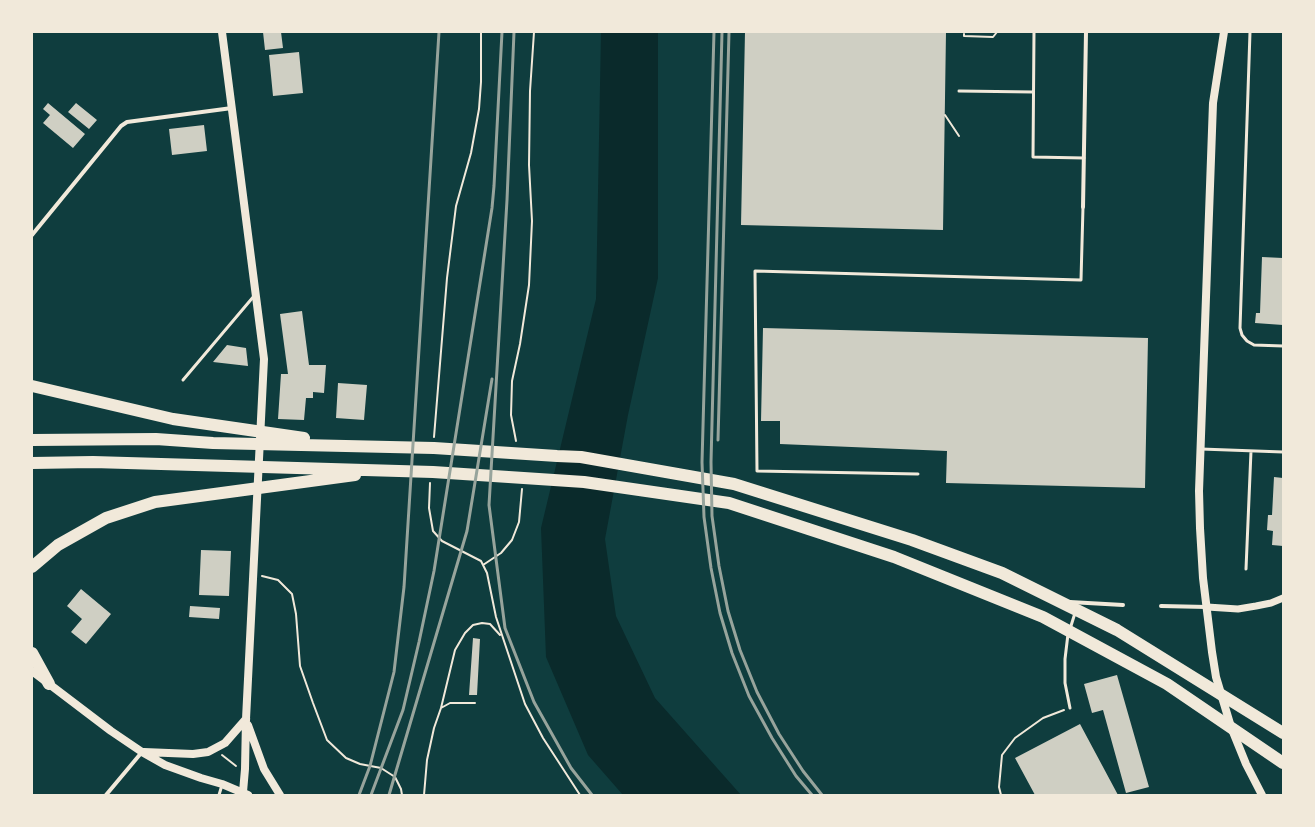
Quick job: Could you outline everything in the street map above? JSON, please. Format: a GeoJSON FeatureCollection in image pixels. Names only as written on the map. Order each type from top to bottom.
{"type":"FeatureCollection","features":[{"type":"Feature","properties":{"kind":"highway"},"geometry":{"type":"LineString","coordinates":[[32,386],[173,419],[358,446]]}},
{"type":"Feature","properties":{"kind":"highway"},"geometry":{"type":"LineString","coordinates":[[32,440],[156,439],[213,443],[434,448],[581,457],[734,484],[912,540],[1002,573],[1117,630],[1283,733]]}},
{"type":"Feature","properties":{"kind":"highway"},"geometry":{"type":"LineString","coordinates":[[32,463],[93,462],[433,472],[584,482],[729,503],[894,557],[1043,617],[1167,684],[1281,762]]}},
{"type":"Feature","properties":{"kind":"highway"},"geometry":{"type":"LineString","coordinates":[[32,567],[58,545],[106,518],[155,502],[393,471]]}},
{"type":"Feature","properties":{"kind":"highway"},"geometry":{"type":"LineString","coordinates":[[32,653],[49,684]]}},
{"type":"Feature","properties":{"kind":"main road"},"geometry":{"type":"LineString","coordinates":[[32,671],[142,752],[165,765],[245,793],[246,719],[264,359],[222,32]]}},
{"type":"Feature","properties":{"kind":"main road"},"geometry":{"type":"LineString","coordinates":[[1224,32],[1213,103],[1200,448],[1200,528],[1207,607],[1216,677],[1231,727],[1246,764],[1262,795]]}},
{"type":"Feature","properties":{"kind":"main road"},"geometry":{"type":"LineString","coordinates":[[142,752],[193,754],[208,752],[225,743],[246,719]]}},
{"type":"Feature","properties":{"kind":"main road"},"geometry":{"type":"LineString","coordinates":[[246,719],[264,769],[280,795]]}},
{"type":"Feature","properties":{"kind":"street"},"geometry":{"type":"LineString","coordinates":[[1083,207],[1086,32]]}},
{"type":"Feature","properties":{"kind":"street"},"geometry":{"type":"LineString","coordinates":[[32,235],[121,126],[127,122],[232,108]]}},
{"type":"Feature","properties":{"kind":"street"},"geometry":{"type":"LineString","coordinates":[[1015,585],[1040,595],[1078,603],[1123,605]]}},
{"type":"Feature","properties":{"kind":"street"},"geometry":{"type":"LineString","coordinates":[[1162,606],[1238,609],[1271,603],[1283,598]]}},
{"type":"Feature","properties":{"kind":"street"},"geometry":{"type":"LineString","coordinates":[[106,795],[142,752]]}},
{"type":"Feature","properties":{"kind":"lane"},"geometry":{"type":"LineString","coordinates":[[1034,32],[1032,157],[1084,158]]}},
{"type":"Feature","properties":{"kind":"lane"},"geometry":{"type":"LineString","coordinates":[[1250,32],[1240,328],[1242,335],[1247,341],[1254,345],[1283,346]]}},
{"type":"Feature","properties":{"kind":"lane"},"geometry":{"type":"LineString","coordinates":[[959,91],[1033,92]]}},
{"type":"Feature","properties":{"kind":"lane"},"geometry":{"type":"LineString","coordinates":[[918,474],[757,471],[755,271],[1082,280],[1083,207]]}},
{"type":"Feature","properties":{"kind":"lane"},"geometry":{"type":"LineString","coordinates":[[183,380],[256,294]]}},
{"type":"Feature","properties":{"kind":"lane"},"geometry":{"type":"LineString","coordinates":[[1200,448],[1283,452]]}},
{"type":"Feature","properties":{"kind":"lane"},"geometry":{"type":"LineString","coordinates":[[1246,569],[1251,451]]}},
{"type":"Feature","properties":{"kind":"lane"},"geometry":{"type":"LineString","coordinates":[[1070,708],[1065,683],[1065,659],[1067,636],[1078,603]]}},
{"type":"Feature","properties":{"kind":"lane"},"geometry":{"type":"LineString","coordinates":[[219,795],[222,784]]}},
{"type":"Feature","properties":{"kind":"path"},"geometry":{"type":"LineString","coordinates":[[433,440],[447,278],[456,206],[471,153],[479,109],[481,82],[481,32]]}},
{"type":"Feature","properties":{"kind":"path"},"geometry":{"type":"LineString","coordinates":[[517,446],[511,415],[512,381],[530,285],[532,221],[529,165],[530,91],[534,32]]}},
{"type":"Feature","properties":{"kind":"path"},"geometry":{"type":"LineString","coordinates":[[964,34],[964,36],[992,36],[997,32]]}},
{"type":"Feature","properties":{"kind":"path"},"geometry":{"type":"LineString","coordinates":[[945,115],[959,136]]}},
{"type":"Feature","properties":{"kind":"path"},"geometry":{"type":"LineString","coordinates":[[431,478],[429,508],[432,531],[442,541],[481,560],[487,573],[502,638],[525,704],[543,738],[580,795]]}},
{"type":"Feature","properties":{"kind":"path"},"geometry":{"type":"LineString","coordinates":[[483,565],[501,553],[512,540],[519,522],[522,487]]}},
{"type":"Feature","properties":{"kind":"path"},"geometry":{"type":"LineString","coordinates":[[253,573],[278,580],[292,594],[296,614],[300,666],[327,740],[346,758],[360,764],[381,768],[395,777],[402,795]]}},
{"type":"Feature","properties":{"kind":"path"},"geometry":{"type":"LineString","coordinates":[[424,795],[427,760],[455,650],[465,633],[473,625],[482,623],[490,624],[496,629],[502,638]]}},
{"type":"Feature","properties":{"kind":"path"},"geometry":{"type":"LineString","coordinates":[[441,708],[450,703],[475,703]]}},
{"type":"Feature","properties":{"kind":"path"},"geometry":{"type":"LineString","coordinates":[[1001,795],[999,787],[1002,755],[1015,738],[1044,718],[1070,708]]}},
{"type":"Feature","properties":{"kind":"path"},"geometry":{"type":"LineString","coordinates":[[222,754],[236,767]]}},
{"type":"Feature","properties":{"kind":"water"},"geometry":{"type":"Polygon","coordinates":[[[601,32],[658,32],[658,278],[628,415],[605,539],[616,616],[655,698],[741,795],[623,795],[588,755],[546,657],[541,528],[596,299],[601,32]]]}},
{"type":"Feature","properties":{"kind":"building"},"geometry":{"type":"Polygon","coordinates":[[[263,32],[281,32],[283,48],[265,50],[263,32]]]}},
{"type":"Feature","properties":{"kind":"building"},"geometry":{"type":"Polygon","coordinates":[[[745,32],[946,32],[943,230],[741,225],[745,32]]]}},
{"type":"Feature","properties":{"kind":"building"},"geometry":{"type":"Polygon","coordinates":[[[299,52],[303,93],[273,96],[269,55],[299,52]]]}},
{"type":"Feature","properties":{"kind":"building"},"geometry":{"type":"Polygon","coordinates":[[[48,103],[85,134],[73,148],[43,123],[50,115],[43,109],[48,103]]]}},
{"type":"Feature","properties":{"kind":"building"},"geometry":{"type":"Polygon","coordinates":[[[76,103],[97,120],[89,129],[68,112],[76,103]]]}},
{"type":"Feature","properties":{"kind":"building"},"geometry":{"type":"Polygon","coordinates":[[[204,125],[207,151],[172,155],[169,129],[204,125]]]}},
{"type":"Feature","properties":{"kind":"building"},"geometry":{"type":"Polygon","coordinates":[[[1262,257],[1283,258],[1283,325],[1255,323],[1256,313],[1260,313],[1262,257]]]}},
{"type":"Feature","properties":{"kind":"building"},"geometry":{"type":"Polygon","coordinates":[[[302,311],[309,365],[326,365],[324,393],[313,392],[313,398],[306,398],[304,420],[278,419],[281,374],[288,374],[280,314],[302,311]]]}},
{"type":"Feature","properties":{"kind":"building"},"geometry":{"type":"Polygon","coordinates":[[[763,328],[1148,338],[1145,488],[946,483],[947,451],[780,444],[780,421],[761,421],[763,328]]]}},
{"type":"Feature","properties":{"kind":"building"},"geometry":{"type":"Polygon","coordinates":[[[227,345],[246,348],[248,366],[213,362],[227,345]]]}},
{"type":"Feature","properties":{"kind":"building"},"geometry":{"type":"Polygon","coordinates":[[[338,383],[367,385],[364,420],[336,418],[338,383]]]}},
{"type":"Feature","properties":{"kind":"building"},"geometry":{"type":"Polygon","coordinates":[[[1274,477],[1283,478],[1283,546],[1272,545],[1273,531],[1267,530],[1268,515],[1272,515],[1274,477]]]}},
{"type":"Feature","properties":{"kind":"building"},"geometry":{"type":"Polygon","coordinates":[[[201,550],[231,551],[229,596],[199,595],[201,550]]]}},
{"type":"Feature","properties":{"kind":"building"},"geometry":{"type":"Polygon","coordinates":[[[81,589],[111,614],[86,644],[71,632],[82,619],[67,606],[81,589]]]}},
{"type":"Feature","properties":{"kind":"building"},"geometry":{"type":"Polygon","coordinates":[[[190,606],[220,608],[219,619],[189,617],[190,606]]]}},
{"type":"Feature","properties":{"kind":"building"},"geometry":{"type":"Polygon","coordinates":[[[473,638],[480,639],[477,695],[469,695],[473,638]]]}},
{"type":"Feature","properties":{"kind":"building"},"geometry":{"type":"Polygon","coordinates":[[[1117,675],[1149,787],[1126,793],[1103,710],[1092,713],[1084,684],[1117,675]]]}},
{"type":"Feature","properties":{"kind":"building"},"geometry":{"type":"Polygon","coordinates":[[[1080,724],[1118,795],[1035,795],[1015,758],[1080,724]]]}},
{"type":"Feature","properties":{"kind":"railway"},"geometry":{"type":"LineString","coordinates":[[359,795],[370,766],[394,672],[404,587],[439,32]]}},
{"type":"Feature","properties":{"kind":"railway"},"geometry":{"type":"LineString","coordinates":[[371,795],[403,710],[434,571],[492,208],[502,32]]}},
{"type":"Feature","properties":{"kind":"railway"},"geometry":{"type":"LineString","coordinates":[[514,32],[507,200],[489,505],[505,628],[534,702],[571,768],[592,795]]}},
{"type":"Feature","properties":{"kind":"railway"},"geometry":{"type":"LineString","coordinates":[[714,32],[702,462],[704,517],[711,568],[720,613],[732,653],[749,696],[772,738],[796,776],[812,795]]}},
{"type":"Feature","properties":{"kind":"railway"},"geometry":{"type":"LineString","coordinates":[[722,32],[711,462],[712,516],[719,566],[728,611],[740,650],[757,692],[779,734],[803,771],[822,795]]}},
{"type":"Feature","properties":{"kind":"railway"},"geometry":{"type":"LineString","coordinates":[[718,440],[729,32]]}},
{"type":"Feature","properties":{"kind":"railway"},"geometry":{"type":"LineString","coordinates":[[389,795],[467,531],[492,379]]}}]}
